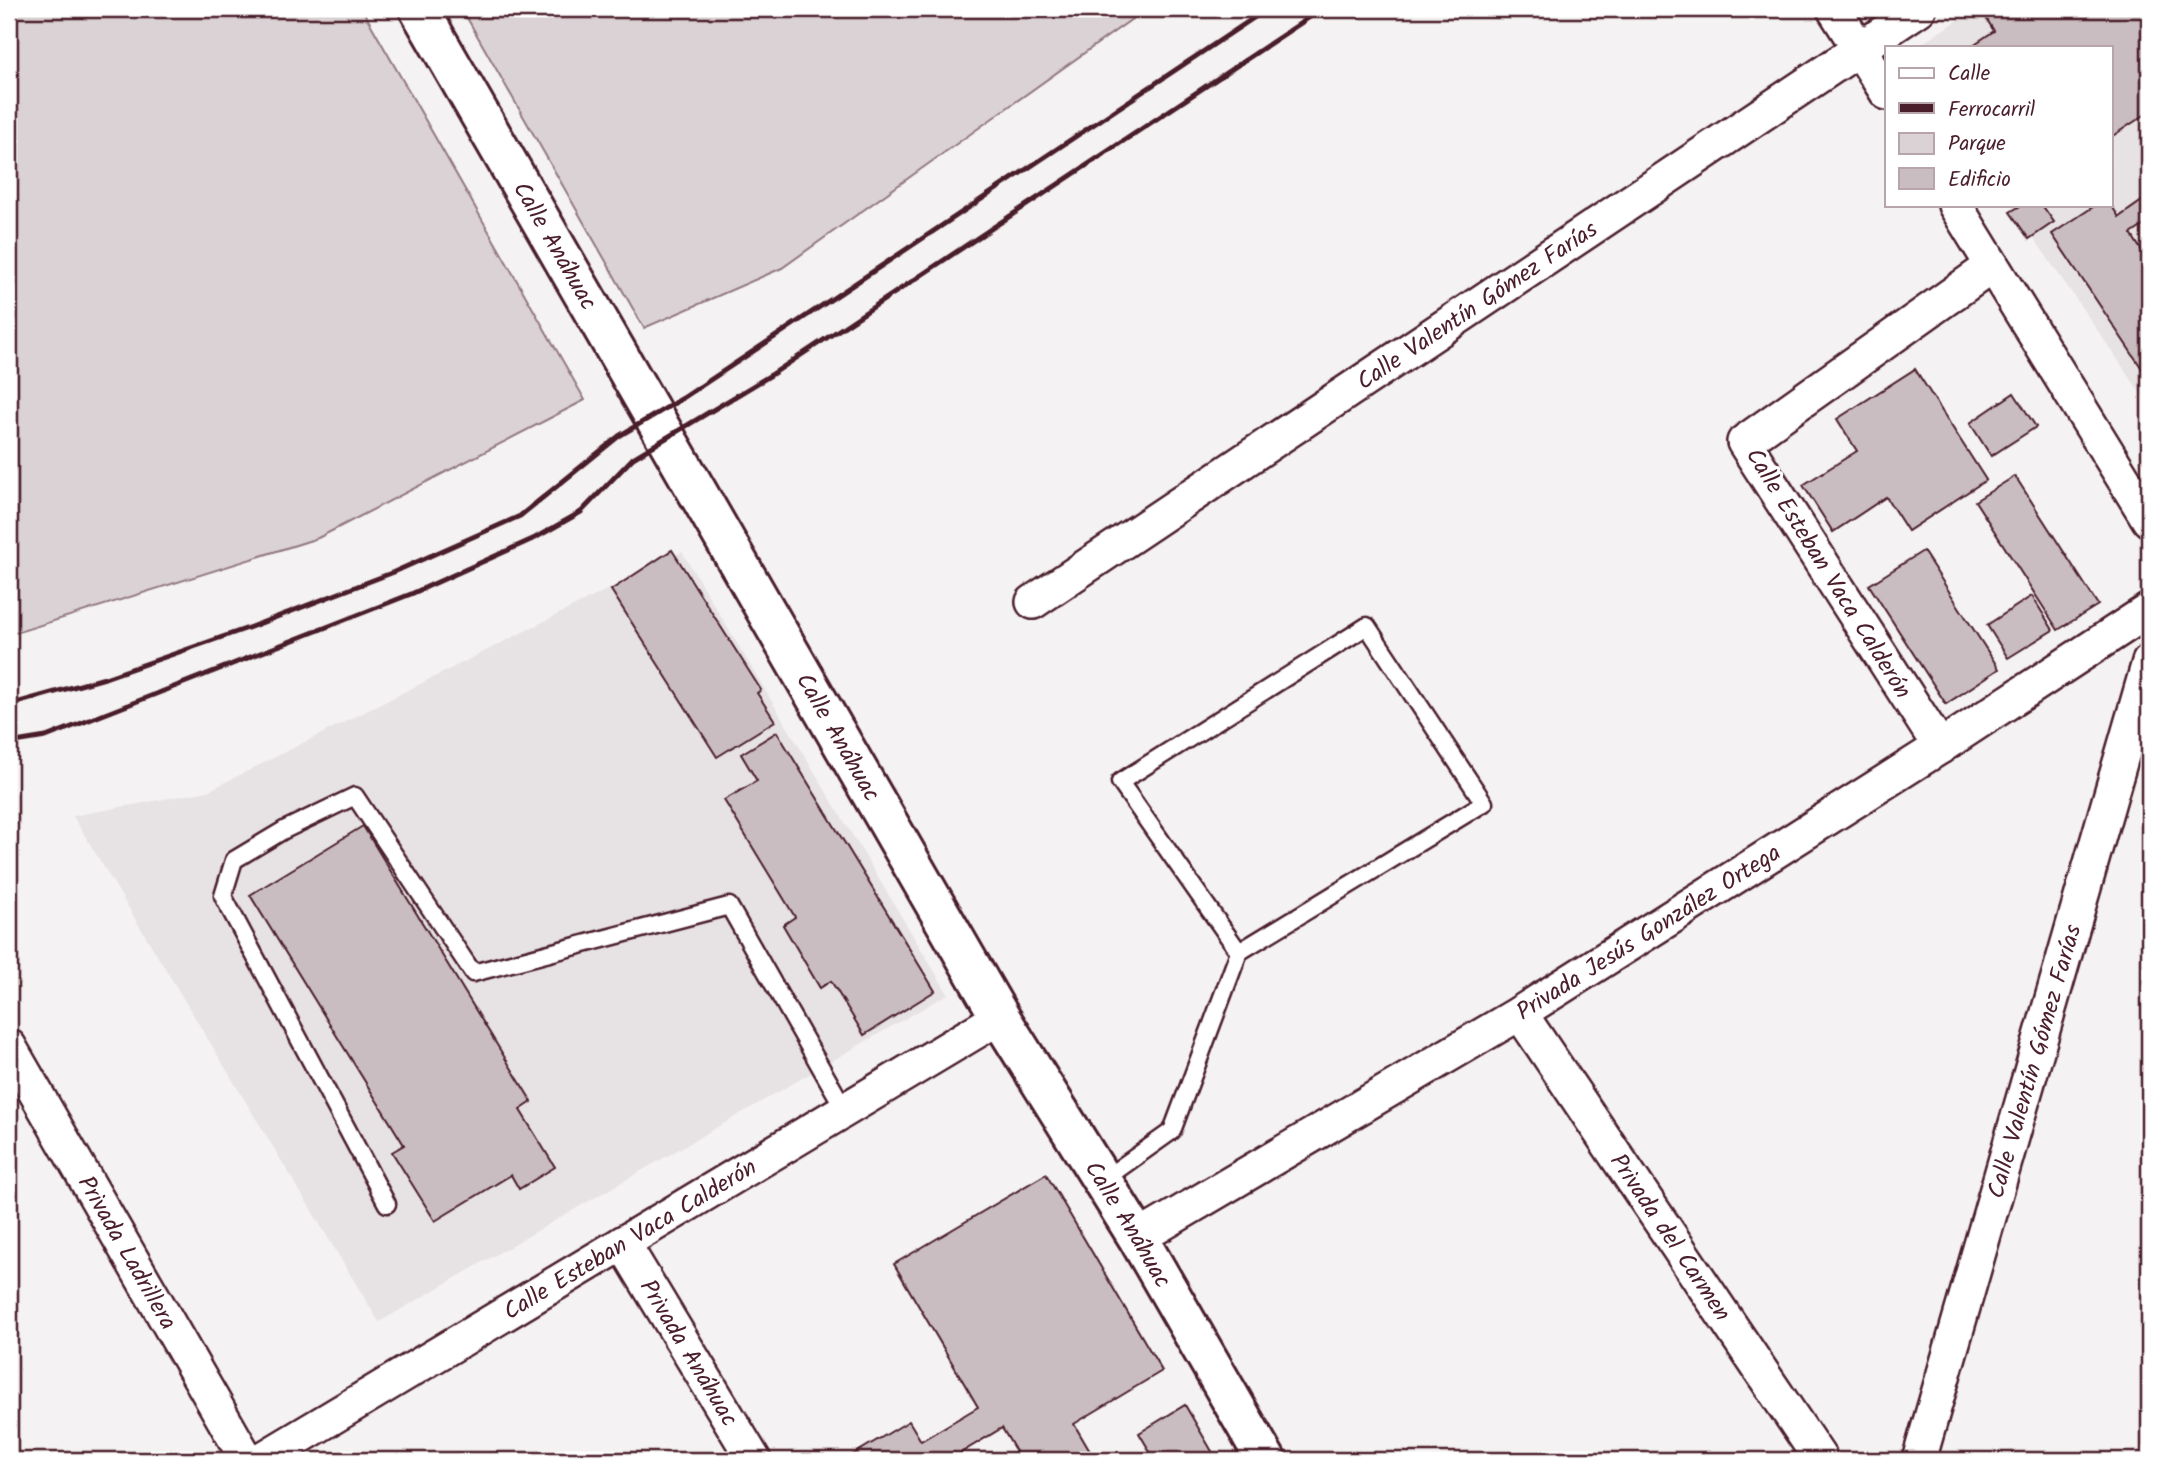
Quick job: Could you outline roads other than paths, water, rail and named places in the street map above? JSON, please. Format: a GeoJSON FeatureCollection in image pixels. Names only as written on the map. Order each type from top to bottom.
{"type":"FeatureCollection","features":[{"type":"Feature","properties":{"kind":"street","name":"Calle Anáhuac"},"geometry":{"type":"LineString","coordinates":[[419,9],[1000,1017],[1138,1238],[1266,1460]]}},
{"type":"Feature","properties":{"kind":"street"},"geometry":{"type":"LineString","coordinates":[[1834,9],[1885,90]]}},
{"type":"Feature","properties":{"kind":"street","name":"Calle Valentín Gómez Farías"},"geometry":{"type":"LineString","coordinates":[[1033,602],[1919,9]]}},
{"type":"Feature","properties":{"kind":"street"},"geometry":{"type":"LineString","coordinates":[[1956,206],[2149,520]]}},
{"type":"Feature","properties":{"kind":"street","name":"Calle Esteban Vaca Calderón"},"geometry":{"type":"LineString","coordinates":[[1940,747],[1744,442],[1992,266]]}},
{"type":"Feature","properties":{"kind":"street","name":"Privada Jesús González Ortega"},"geometry":{"type":"LineString","coordinates":[[1138,1238],[1520,1013],[1940,747],[2149,610]]}},
{"type":"Feature","properties":{"kind":"street","name":"Calle Valentín Gómez Farías"},"geometry":{"type":"LineString","coordinates":[[1919,1460],[2149,662]]}},
{"type":"Feature","properties":{"kind":"street","name":"Privada del Carmen"},"geometry":{"type":"LineString","coordinates":[[1520,1013],[1821,1460]]}},
{"type":"Feature","properties":{"kind":"street","name":"Calle Esteban Vaca Calderón"},"geometry":{"type":"LineString","coordinates":[[261,1460],[1000,1017]]}},
{"type":"Feature","properties":{"kind":"street","name":"Privada Ladrillera"},"geometry":{"type":"LineString","coordinates":[[9,1046],[247,1460]]}},
{"type":"Feature","properties":{"kind":"street","name":"Privada Anáhuac"},"geometry":{"type":"LineString","coordinates":[[623,1243],[754,1460]]}},
{"type":"Feature","properties":{"kind":"lane"},"geometry":{"type":"LineString","coordinates":[[1103,1180],[1172,1131],[1238,952],[1484,803],[1367,626],[1120,782],[1238,952]]}},
{"type":"Feature","properties":{"kind":"lane"},"geometry":{"type":"LineString","coordinates":[[387,1204],[223,896],[233,860],[284,830],[355,796],[473,973],[729,906],[845,1110]]}},
{"type":"Feature","properties":{"kind":"railway"},"geometry":{"type":"LineString","coordinates":[[9,705],[105,678],[248,628],[394,572],[520,516],[619,436],[683,398],[1267,9]]}},
{"type":"Feature","properties":{"kind":"railway"},"geometry":{"type":"LineString","coordinates":[[9,743],[46,737],[411,594],[535,538],[581,512],[633,458],[771,375],[1322,9]]}}]}
